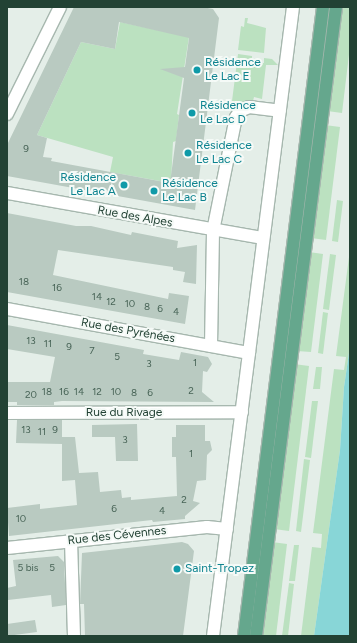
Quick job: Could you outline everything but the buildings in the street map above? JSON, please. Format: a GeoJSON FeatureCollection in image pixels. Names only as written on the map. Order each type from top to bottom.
{"type":"FeatureCollection","features":[{"type":"Feature","properties":{"kind":"main road"},"geometry":{"type":"LineString","coordinates":[[244,636],[323,7]]}},
{"type":"Feature","properties":{"kind":"main road"},"geometry":{"type":"LineString","coordinates":[[256,636],[336,7]]}},
{"type":"Feature","properties":{"kind":"street"},"geometry":{"type":"LineString","coordinates":[[7,114],[60,7]]}},
{"type":"Feature","properties":{"kind":"street"},"geometry":{"type":"LineString","coordinates":[[213,636],[293,7]]}},
{"type":"Feature","properties":{"kind":"street"},"geometry":{"type":"LineString","coordinates":[[211,346],[213,231],[236,117],[240,111],[249,107],[280,111]]}},
{"type":"Feature","properties":{"kind":"street","name":"Rue des Alpes"},"geometry":{"type":"LineString","coordinates":[[7,193],[213,231],[263,238]]}},
{"type":"Feature","properties":{"kind":"street","name":"Rue des Pyrénées"},"geometry":{"type":"LineString","coordinates":[[7,309],[249,353]]}},
{"type":"Feature","properties":{"kind":"street","name":"Rue du Rivage"},"geometry":{"type":"LineString","coordinates":[[7,412],[242,412]]}},
{"type":"Feature","properties":{"kind":"street","name":"Rue des Cévennes"},"geometry":{"type":"LineString","coordinates":[[7,548],[207,527],[227,529]]}},
{"type":"Feature","properties":{"kind":"street"},"geometry":{"type":"LineString","coordinates":[[71,541],[74,636]]}},
{"type":"Feature","properties":{"kind":"green space"},"geometry":{"type":"Polygon","coordinates":[[[340,7],[350,7],[350,46],[342,113],[327,111],[340,7]]]}},
{"type":"Feature","properties":{"kind":"green space"},"geometry":{"type":"Polygon","coordinates":[[[245,18],[248,18],[247,23],[266,28],[264,53],[238,50],[241,26],[244,27],[245,18]]]}},
{"type":"Feature","properties":{"kind":"green space"},"geometry":{"type":"Polygon","coordinates":[[[120,22],[189,37],[177,114],[179,115],[176,141],[173,142],[171,183],[110,172],[113,157],[37,135],[81,42],[115,49],[120,22]]]}},
{"type":"Feature","properties":{"kind":"green space"},"geometry":{"type":"Polygon","coordinates":[[[238,54],[252,56],[252,62],[264,63],[264,58],[272,59],[278,65],[266,65],[262,99],[254,97],[253,101],[243,103],[232,101],[238,54]]]}},
{"type":"Feature","properties":{"kind":"green space"},"geometry":{"type":"Polygon","coordinates":[[[325,125],[340,127],[326,240],[311,238],[325,125]]]}},
{"type":"Feature","properties":{"kind":"green space"},"geometry":{"type":"Polygon","coordinates":[[[337,200],[343,201],[338,242],[332,241],[337,200]]]}},
{"type":"Feature","properties":{"kind":"green space"},"geometry":{"type":"Polygon","coordinates":[[[309,252],[323,254],[311,352],[297,351],[309,252]]]}},
{"type":"Feature","properties":{"kind":"green space"},"geometry":{"type":"Polygon","coordinates":[[[330,254],[336,255],[329,310],[323,309],[330,254]]]}},
{"type":"Feature","properties":{"kind":"green space"},"geometry":{"type":"Polygon","coordinates":[[[349,257],[350,346],[344,387],[340,450],[314,636],[301,636],[312,547],[321,548],[322,534],[313,533],[334,369],[344,370],[346,357],[336,356],[349,257]]]}},
{"type":"Feature","properties":{"kind":"green space"},"geometry":{"type":"Polygon","coordinates":[[[323,312],[328,313],[323,354],[318,353],[323,312]]]}},
{"type":"Feature","properties":{"kind":"green space"},"geometry":{"type":"Polygon","coordinates":[[[294,364],[309,366],[289,531],[274,529],[294,364]]]}},
{"type":"Feature","properties":{"kind":"green space"},"geometry":{"type":"Polygon","coordinates":[[[316,367],[322,367],[320,389],[313,389],[316,367]]]}},
{"type":"Feature","properties":{"kind":"green space"},"geometry":{"type":"Polygon","coordinates":[[[312,401],[318,401],[311,458],[305,457],[312,401]]]}},
{"type":"Feature","properties":{"kind":"green space"},"geometry":{"type":"Polygon","coordinates":[[[304,459],[310,460],[301,532],[296,531],[304,459]]]}},
{"type":"Feature","properties":{"kind":"green space"},"geometry":{"type":"Polygon","coordinates":[[[272,542],[287,544],[276,636],[260,636],[272,542]]]}},
{"type":"Feature","properties":{"kind":"green space"},"geometry":{"type":"Polygon","coordinates":[[[294,545],[299,545],[295,581],[289,581],[294,545]]]}},
{"type":"Feature","properties":{"kind":"green space"},"geometry":{"type":"Polygon","coordinates":[[[289,583],[294,584],[288,636],[282,636],[289,583]]]}},
{"type":"Feature","properties":{"kind":"water"},"geometry":{"type":"Polygon","coordinates":[[[350,346],[350,636],[314,636],[340,450],[344,387],[350,346]]]}},
{"type":"Feature","properties":{"kind":"place","name":"Résidence Le Lac E"},"geometry":{"type":"Point","coordinates":[197,70]}},
{"type":"Feature","properties":{"kind":"place","name":"Résidence Le Lac D"},"geometry":{"type":"Point","coordinates":[192,113]}},
{"type":"Feature","properties":{"kind":"place","name":"Résidence Le Lac C"},"geometry":{"type":"Point","coordinates":[188,153]}},
{"type":"Feature","properties":{"kind":"place","name":"Résidence Le Lac A"},"geometry":{"type":"Point","coordinates":[124,185]}},
{"type":"Feature","properties":{"kind":"place","name":"Résidence Le Lac B"},"geometry":{"type":"Point","coordinates":[154,191]}},
{"type":"Feature","properties":{"kind":"place","name":"Saint-Tropez"},"geometry":{"type":"Point","coordinates":[177,569]}}]}
